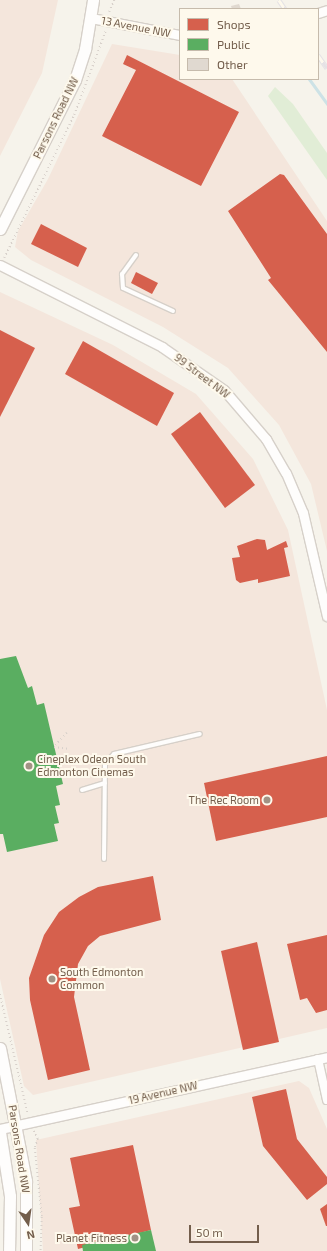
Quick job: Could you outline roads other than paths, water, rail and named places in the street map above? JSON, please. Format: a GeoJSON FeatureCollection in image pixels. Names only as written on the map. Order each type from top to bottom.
{"type":"FeatureCollection","features":[{"type":"Feature","properties":{"kind":"main road","name":"Parsons Road NW"},"geometry":{"type":"LineString","coordinates":[[0,229],[75,80],[91,18],[94,0]]}},
{"type":"Feature","properties":{"kind":"main road","name":"Parsons Road NW"},"geometry":{"type":"LineString","coordinates":[[0,1048],[17,1125],[28,1196],[26,1251]]}},
{"type":"Feature","properties":{"kind":"main road","name":"Parsons Road NW"},"geometry":{"type":"LineString","coordinates":[[0,1130],[10,1196],[9,1251]]}},
{"type":"Feature","properties":{"kind":"street","name":"13 Avenue NW"},"geometry":{"type":"LineString","coordinates":[[91,18],[179,35]]}},
{"type":"Feature","properties":{"kind":"street","name":"99 Street NW"},"geometry":{"type":"LineString","coordinates":[[0,265],[162,346],[224,390],[266,439],[286,473],[303,513],[327,616]]}},
{"type":"Feature","properties":{"kind":"street","name":"19 Avenue NW"},"geometry":{"type":"LineString","coordinates":[[0,1130],[327,1057]]}},
{"type":"Feature","properties":{"kind":"street"},"geometry":{"type":"LineString","coordinates":[[318,1059],[327,1100]]}},
{"type":"Feature","properties":{"kind":"lane"},"geometry":{"type":"LineString","coordinates":[[136,255],[122,274],[123,288],[173,311]]}},
{"type":"Feature","properties":{"kind":"lane"},"geometry":{"type":"LineString","coordinates":[[104,860],[105,764],[114,754],[200,734]]}},
{"type":"Feature","properties":{"kind":"lane"},"geometry":{"type":"LineString","coordinates":[[82,790],[105,783]]}},
{"type":"Feature","properties":{"kind":"waterway"},"geometry":{"type":"LineString","coordinates":[[310,80],[327,104]]}},
{"type":"Feature","properties":{"kind":"railway"},"geometry":{"type":"LineString","coordinates":[[279,0],[284,8]]}},
{"type":"Feature","properties":{"kind":"railway"},"geometry":{"type":"LineString","coordinates":[[319,56],[327,68]]}},
{"type":"Feature","properties":{"kind":"place","name":"Cineplex Odeon South Edmonton Cinemas"},"geometry":{"type":"Point","coordinates":[29,766]}},
{"type":"Feature","properties":{"kind":"place","name":"The Rec Room"},"geometry":{"type":"Point","coordinates":[267,800]}},
{"type":"Feature","properties":{"kind":"place","name":"South Edmonton Common"},"geometry":{"type":"Point","coordinates":[52,979]}},
{"type":"Feature","properties":{"kind":"place","name":"Planet Fitness"},"geometry":{"type":"Point","coordinates":[135,1238]}}]}
